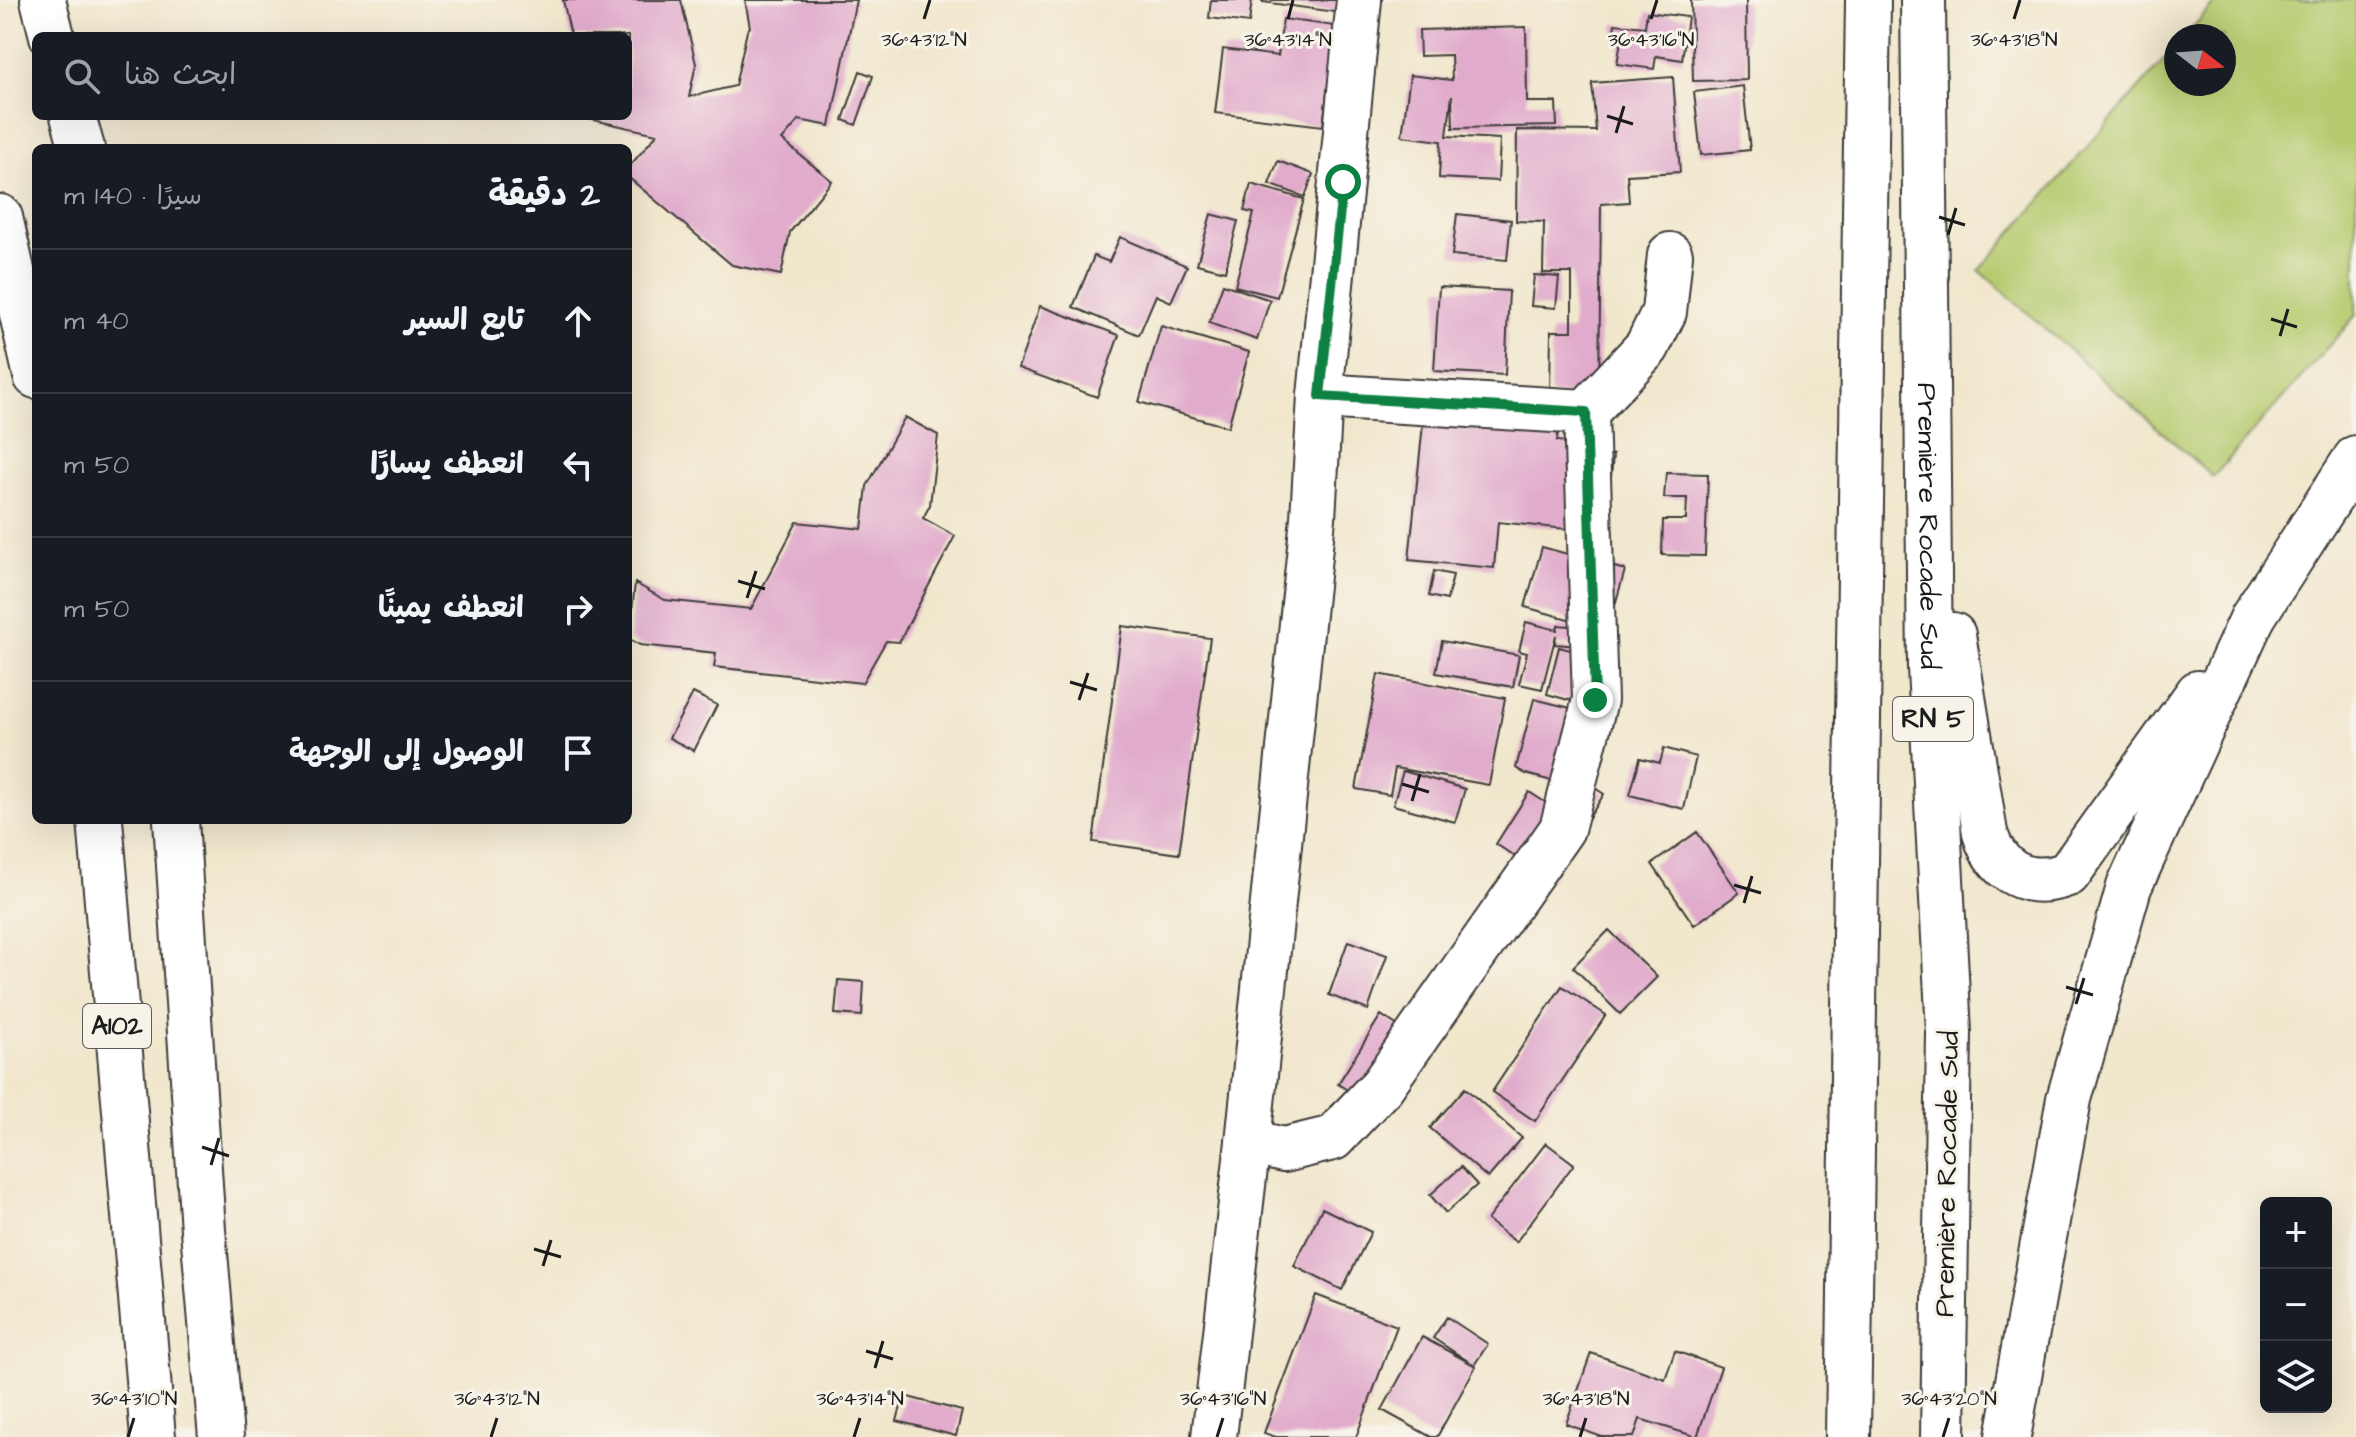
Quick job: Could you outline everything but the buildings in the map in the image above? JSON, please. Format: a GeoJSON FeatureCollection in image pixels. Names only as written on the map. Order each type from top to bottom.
{"type":"FeatureCollection","features":[{"type":"Feature","properties":{"kind":"main road"},"geometry":{"type":"LineString","coordinates":[[43,0],[51,32]]}},
{"type":"Feature","properties":{"kind":"main road"},"geometry":{"type":"LineString","coordinates":[[1214,1437],[1313,518],[1320,396],[1359,0]]}},
{"type":"Feature","properties":{"kind":"main road","name":"RN 5"},"geometry":{"type":"LineString","coordinates":[[1848,1437],[1868,0]]}},
{"type":"Feature","properties":{"kind":"main road","name":"Première Rocade Sud"},"geometry":{"type":"LineString","coordinates":[[1923,0],[1930,668],[1949,1033],[1943,1437]]}},
{"type":"Feature","properties":{"kind":"main road"},"geometry":{"type":"LineString","coordinates":[[74,120],[81,144]]}},
{"type":"Feature","properties":{"kind":"main road"},"geometry":{"type":"LineString","coordinates":[[0,217],[32,358]]}},
{"type":"Feature","properties":{"kind":"main road"},"geometry":{"type":"LineString","coordinates":[[1248,1142],[1284,1150],[1333,1138],[1382,1086],[1562,829],[1595,700],[1586,412],[1647,347],[1664,312],[1670,255]]}},
{"type":"Feature","properties":{"kind":"main road"},"geometry":{"type":"LineString","coordinates":[[1320,396],[1586,412]]}},
{"type":"Feature","properties":{"kind":"main road"},"geometry":{"type":"LineString","coordinates":[[1929,489],[1985,833],[1996,858],[2004,867],[2028,879],[2041,881],[2068,874],[2253,617],[2356,458]]}},
{"type":"Feature","properties":{"kind":"main road"},"geometry":{"type":"LineString","coordinates":[[2008,1437],[2069,1099],[2129,887],[2253,617]]}},
{"type":"Feature","properties":{"kind":"main road","name":"A102"},"geometry":{"type":"LineString","coordinates":[[100,824],[153,1437]]}},
{"type":"Feature","properties":{"kind":"main road","name":"A102"},"geometry":{"type":"LineString","coordinates":[[176,824],[203,1230],[221,1437]]}},
{"type":"Feature","properties":{"kind":"green space"},"geometry":{"type":"Polygon","coordinates":[[[2217,0],[2356,0],[2356,315],[2213,477],[1979,270],[2164,60],[2164,96],[2236,96],[2236,24],[2196,24],[2217,0]]]}},
{"type":"Feature","properties":{"kind":"route"},"geometry":{"type":"LineString","coordinates":[[1343,182],[1320,396],[1586,412],[1595,700]]}}]}
